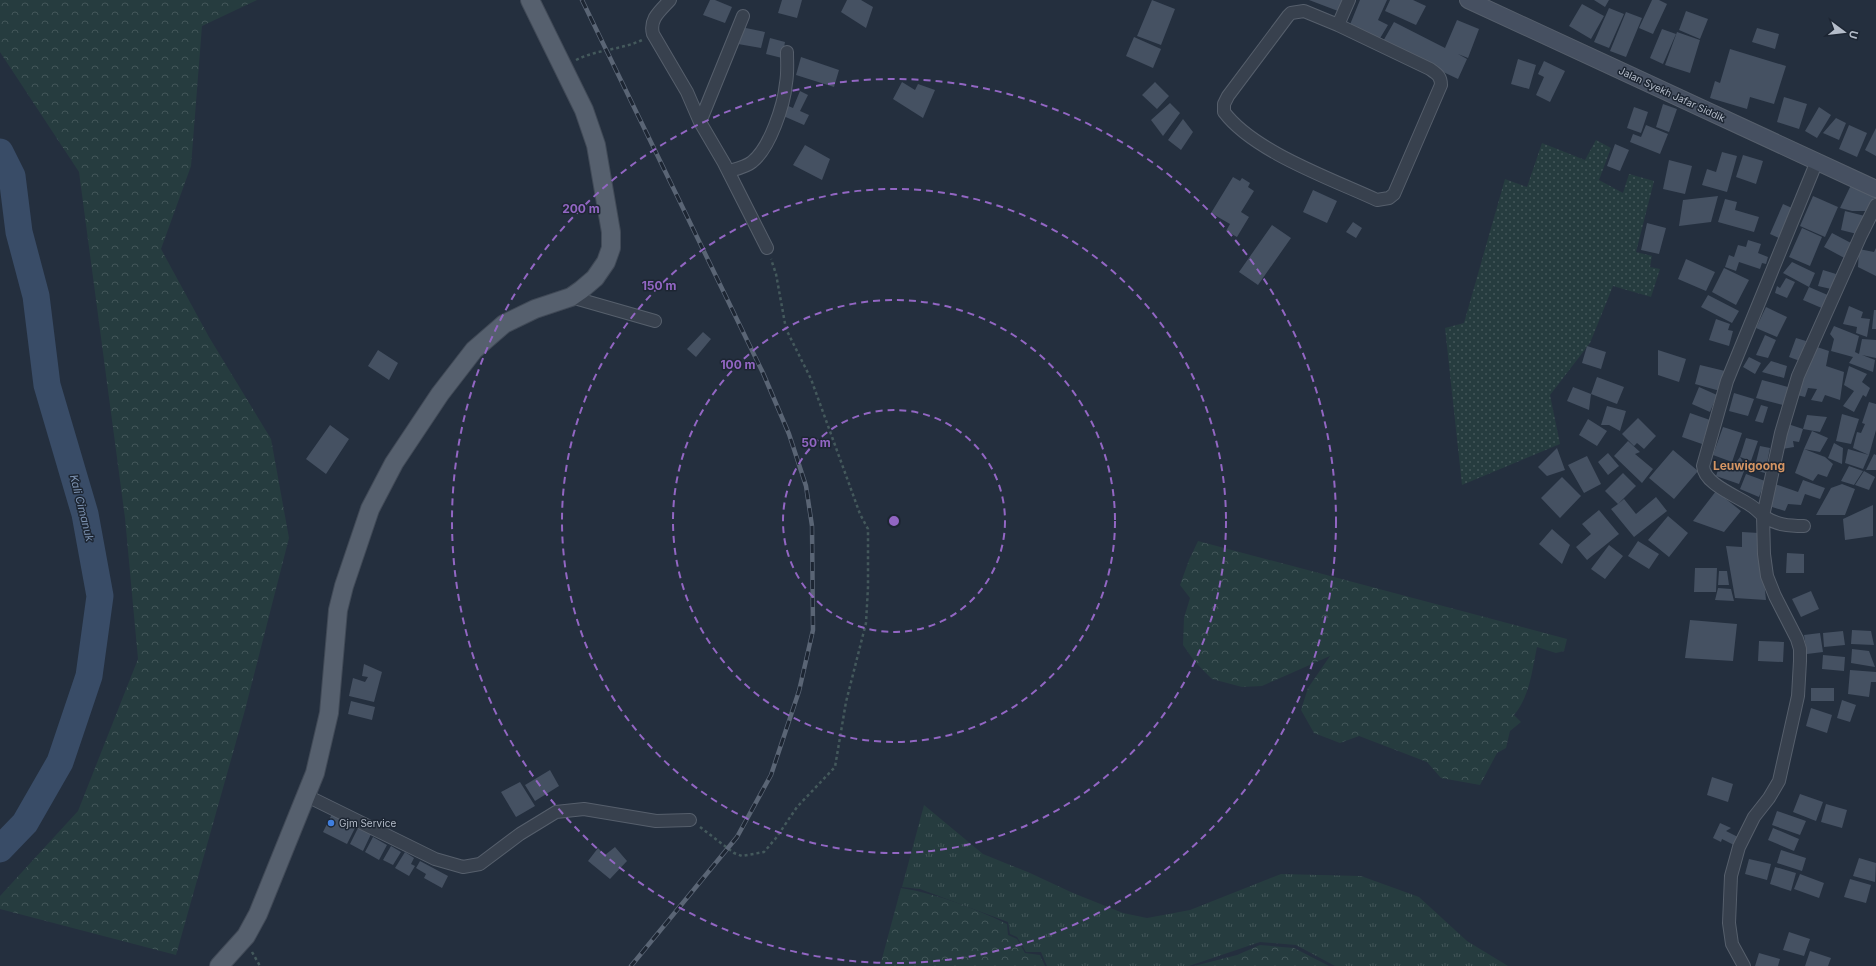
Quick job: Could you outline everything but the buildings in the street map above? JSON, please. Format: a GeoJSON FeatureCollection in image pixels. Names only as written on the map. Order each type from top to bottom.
{"type":"FeatureCollection","features":[{"type":"Feature","properties":{"kind":"main road"},"geometry":{"type":"LineString","coordinates":[[219,966],[246,936],[258,914],[307,796],[315,773],[329,712],[338,610],[344,586],[370,509],[394,463],[440,394],[474,350],[511,320],[535,309],[571,297],[595,278],[606,262],[611,248],[611,232],[596,145],[584,110],[530,0]]}},
{"type":"Feature","properties":{"kind":"main road","name":"Jalan Syekh Jafar Siddik"},"geometry":{"type":"LineString","coordinates":[[1468,0],[1876,189]]}},
{"type":"Feature","properties":{"kind":"street"},"geometry":{"type":"LineString","coordinates":[[670,0],[653,19],[653,34],[686,92],[700,122],[729,171],[767,248]]}},
{"type":"Feature","properties":{"kind":"street"},"geometry":{"type":"LineString","coordinates":[[1338,25],[1349,0]]}},
{"type":"Feature","properties":{"kind":"street"},"geometry":{"type":"LineString","coordinates":[[1304,11],[1338,25],[1430,69],[1438,74],[1441,79],[1441,85],[1394,194],[1389,198],[1377,200],[1280,156],[1253,138],[1224,112],[1224,104],[1228,96],[1291,13],[1304,11]]}},
{"type":"Feature","properties":{"kind":"street"},"geometry":{"type":"LineString","coordinates":[[700,122],[743,16]]}},
{"type":"Feature","properties":{"kind":"street"},"geometry":{"type":"LineString","coordinates":[[729,171],[752,162],[766,144],[776,121],[783,99],[786,84],[787,52]]}},
{"type":"Feature","properties":{"kind":"street"},"geometry":{"type":"LineString","coordinates":[[1804,526],[1786,526],[1774,523],[1763,516],[1751,506],[1712,481],[1703,468],[1703,460],[1727,381],[1817,161]]}},
{"type":"Feature","properties":{"kind":"street"},"geometry":{"type":"LineString","coordinates":[[1744,966],[1732,944],[1729,923],[1731,876],[1739,847],[1754,817],[1769,798],[1779,781],[1798,696],[1800,662],[1800,649],[1767,576],[1764,554],[1763,516],[1781,433],[1798,376],[1876,204]]}},
{"type":"Feature","properties":{"kind":"street"},"geometry":{"type":"LineString","coordinates":[[571,297],[655,321]]}},
{"type":"Feature","properties":{"kind":"street"},"geometry":{"type":"LineString","coordinates":[[307,796],[435,859],[463,867],[480,864],[520,834],[556,812],[584,810],[656,821],[690,820]]}},
{"type":"Feature","properties":{"kind":"path"},"geometry":{"type":"LineString","coordinates":[[562,67],[600,50],[625,47],[653,34]]}},
{"type":"Feature","properties":{"kind":"path"},"geometry":{"type":"LineString","coordinates":[[690,820],[706,830],[734,853],[742,856],[764,852],[776,838],[797,807],[836,764],[846,702],[866,623],[868,587],[868,530],[860,514],[810,379],[786,329],[776,274],[767,248]]}},
{"type":"Feature","properties":{"kind":"green space"},"geometry":{"type":"Polygon","coordinates":[[[0,0],[257,0],[202,26],[191,166],[161,249],[209,337],[271,439],[289,538],[245,710],[176,955],[0,909],[0,896],[78,811],[138,659],[125,518],[79,172],[0,52],[0,0]]]}},
{"type":"Feature","properties":{"kind":"green space"},"geometry":{"type":"Polygon","coordinates":[[[1596,140],[1611,148],[1599,180],[1623,193],[1629,174],[1654,181],[1636,252],[1652,256],[1650,267],[1660,269],[1651,297],[1613,286],[1590,343],[1550,395],[1560,444],[1462,485],[1445,328],[1464,323],[1505,179],[1527,187],[1542,143],[1585,160],[1596,140]]]}},
{"type":"Feature","properties":{"kind":"green space"},"geometry":{"type":"Polygon","coordinates":[[[1198,541],[1567,639],[1564,651],[1556,653],[1537,647],[1532,674],[1524,700],[1514,715],[1521,722],[1510,731],[1506,748],[1497,753],[1480,785],[1441,778],[1427,762],[1359,736],[1340,743],[1314,733],[1301,710],[1308,688],[1330,656],[1262,686],[1242,687],[1212,679],[1195,662],[1183,645],[1184,618],[1190,598],[1180,585],[1198,541]]]}},
{"type":"Feature","properties":{"kind":"green space"},"geometry":{"type":"Polygon","coordinates":[[[924,805],[983,854],[1123,913],[1147,918],[1190,910],[1281,874],[1361,876],[1419,897],[1467,941],[1508,966],[1335,966],[1296,945],[1260,942],[1189,966],[1047,966],[1041,952],[1026,952],[1017,937],[1010,934],[1008,922],[920,889],[902,887],[924,805]]]}},
{"type":"Feature","properties":{"kind":"green space"},"geometry":{"type":"Polygon","coordinates":[[[901,888],[956,902],[1007,924],[1008,935],[1017,939],[1025,953],[1040,955],[1045,966],[880,966],[901,888]]]}},
{"type":"Feature","properties":{"kind":"green space"},"geometry":{"type":"Polygon","coordinates":[[[1260,945],[1294,948],[1329,966],[1194,966],[1237,955],[1260,945]]]}},
{"type":"Feature","properties":{"kind":"waterway","name":"Kali Cimanuk"},"geometry":{"type":"LineString","coordinates":[[0,152],[12,176],[19,232],[36,296],[47,385],[85,514],[100,596],[89,676],[60,762],[25,823],[0,849]]}},
{"type":"Feature","properties":{"kind":"railway"},"geometry":{"type":"LineString","coordinates":[[582,0],[763,373],[789,434],[806,486],[812,526],[813,630],[799,691],[771,775],[737,837],[631,966]]}},
{"type":"Feature","properties":{"kind":"place","name":"Gjm Service"},"geometry":{"type":"Point","coordinates":[331,823]}},
{"type":"Feature","properties":{"kind":"district","name":"Leuwigoong"},"geometry":{"type":"Point","coordinates":[1749,465]}}]}
